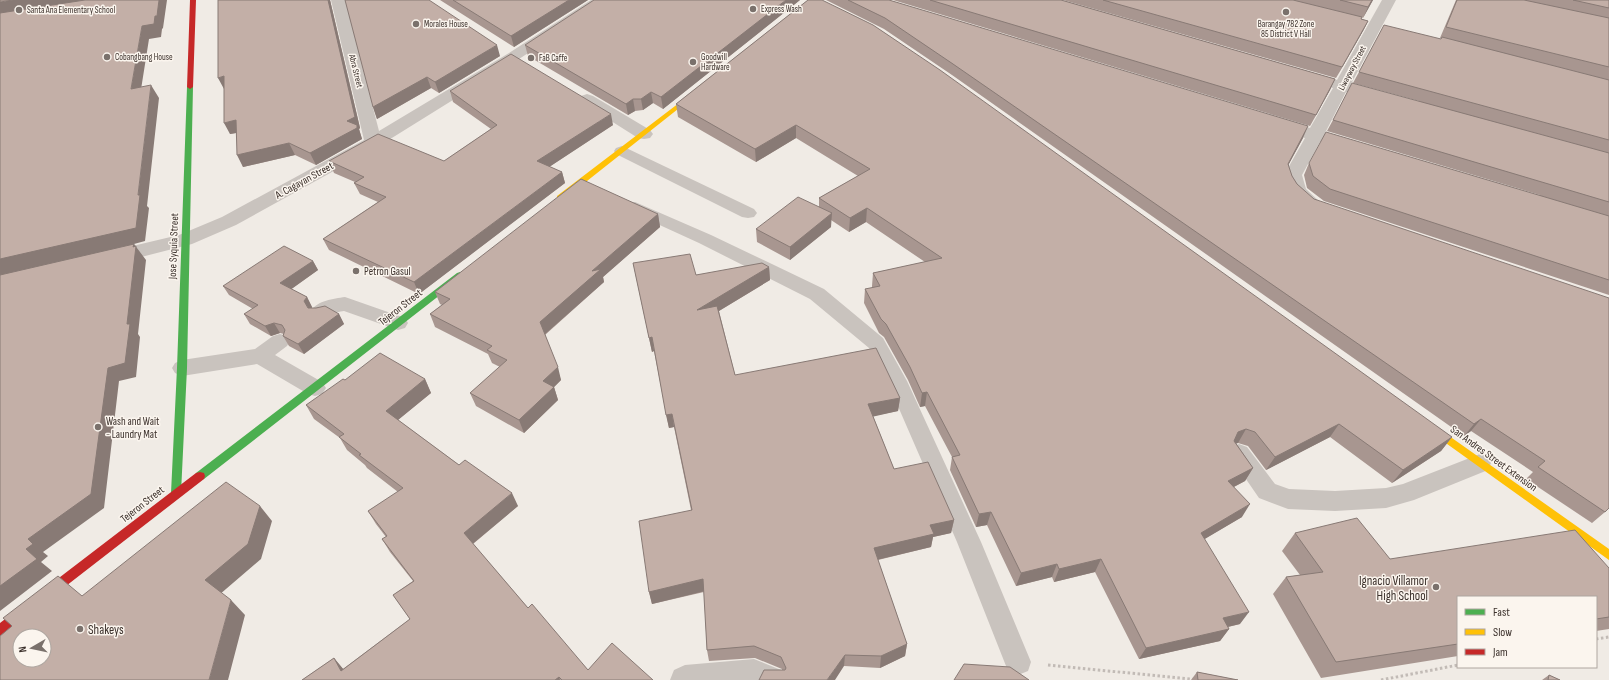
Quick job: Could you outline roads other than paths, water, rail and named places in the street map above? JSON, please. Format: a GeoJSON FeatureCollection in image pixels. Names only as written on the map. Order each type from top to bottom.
{"type":"FeatureCollection","features":[{"type":"Feature","properties":{"kind":"street","name":"Jose Syquia Street"},"geometry":{"type":"LineString","coordinates":[[176,493],[182,368],[194,0]]}},
{"type":"Feature","properties":{"kind":"street","name":"Abra Street"},"geometry":{"type":"LineString","coordinates":[[338,0],[373,142]]}},
{"type":"Feature","properties":{"kind":"street","name":"A. Cagayan Street"},"geometry":{"type":"LineString","coordinates":[[89,263],[185,240],[229,221],[373,142],[600,0]]}},
{"type":"Feature","properties":{"kind":"street","name":"Liwayway Street"},"geometry":{"type":"LineString","coordinates":[[1332,212],[1316,206],[1297,191],[1293,175],[1389,0]]}},
{"type":"Feature","properties":{"kind":"street"},"geometry":{"type":"LineString","coordinates":[[1360,23],[1390,30]]}},
{"type":"Feature","properties":{"kind":"street"},"geometry":{"type":"LineString","coordinates":[[1289,71],[1396,101]]}},
{"type":"Feature","properties":{"kind":"street"},"geometry":{"type":"LineString","coordinates":[[555,202],[587,185],[622,151],[706,84]]}},
{"type":"Feature","properties":{"kind":"street"},"geometry":{"type":"LineString","coordinates":[[572,90],[644,134]]}},
{"type":"Feature","properties":{"kind":"street"},"geometry":{"type":"LineString","coordinates":[[1262,119],[1368,151]]}},
{"type":"Feature","properties":{"kind":"street","name":"Tejeron Street"},"geometry":{"type":"LineString","coordinates":[[0,630],[467,270]]}},
{"type":"Feature","properties":{"kind":"street","name":"San Andres Street Extension"},"geometry":{"type":"LineString","coordinates":[[1415,416],[1609,555]]}},
{"type":"Feature","properties":{"kind":"street"},"geometry":{"type":"LineString","coordinates":[[685,680],[754,674],[770,680]]}},
{"type":"Feature","properties":{"kind":"lane"},"geometry":{"type":"LineString","coordinates":[[622,151],[748,213]]}},
{"type":"Feature","properties":{"kind":"lane"},"geometry":{"type":"LineString","coordinates":[[615,198],[705,239],[817,294],[876,343],[897,381],[969,542],[1018,662]]}},
{"type":"Feature","properties":{"kind":"lane"},"geometry":{"type":"LineString","coordinates":[[321,311],[331,306],[345,304],[398,323]]}},
{"type":"Feature","properties":{"kind":"lane"},"geometry":{"type":"LineString","coordinates":[[182,368],[260,356],[280,341]]}},
{"type":"Feature","properties":{"kind":"lane"},"geometry":{"type":"LineString","coordinates":[[260,356],[315,388]]}},
{"type":"Feature","properties":{"kind":"lane"},"geometry":{"type":"LineString","coordinates":[[1239,453],[1267,491],[1288,499],[1335,501],[1386,498],[1406,493],[1480,463]]}},
{"type":"Feature","properties":{"kind":"place","name":"Express Wash"},"geometry":{"type":"Point","coordinates":[753,9]}},
{"type":"Feature","properties":{"kind":"place","name":"Santa Ana Elementary School"},"geometry":{"type":"Point","coordinates":[19,10]}},
{"type":"Feature","properties":{"kind":"place","name":"Barangay 782 Zone 85 District V Hall"},"geometry":{"type":"Point","coordinates":[1286,12]}},
{"type":"Feature","properties":{"kind":"place","name":"Morales House"},"geometry":{"type":"Point","coordinates":[416,24]}},
{"type":"Feature","properties":{"kind":"place","name":"Cobangbang House"},"geometry":{"type":"Point","coordinates":[107,57]}},
{"type":"Feature","properties":{"kind":"place","name":"FaB Caffe"},"geometry":{"type":"Point","coordinates":[531,58]}},
{"type":"Feature","properties":{"kind":"place","name":"Goodwill Hardware"},"geometry":{"type":"Point","coordinates":[693,62]}},
{"type":"Feature","properties":{"kind":"place","name":"Petron Gasul"},"geometry":{"type":"Point","coordinates":[356,271]}},
{"type":"Feature","properties":{"kind":"place","name":"Wash and Wait - Laundry Mat"},"geometry":{"type":"Point","coordinates":[98,427]}},
{"type":"Feature","properties":{"kind":"place","name":"Ignacio Villamor High School"},"geometry":{"type":"Point","coordinates":[1436,587]}},
{"type":"Feature","properties":{"kind":"place","name":"Shakeys"},"geometry":{"type":"Point","coordinates":[80,629]}}]}
